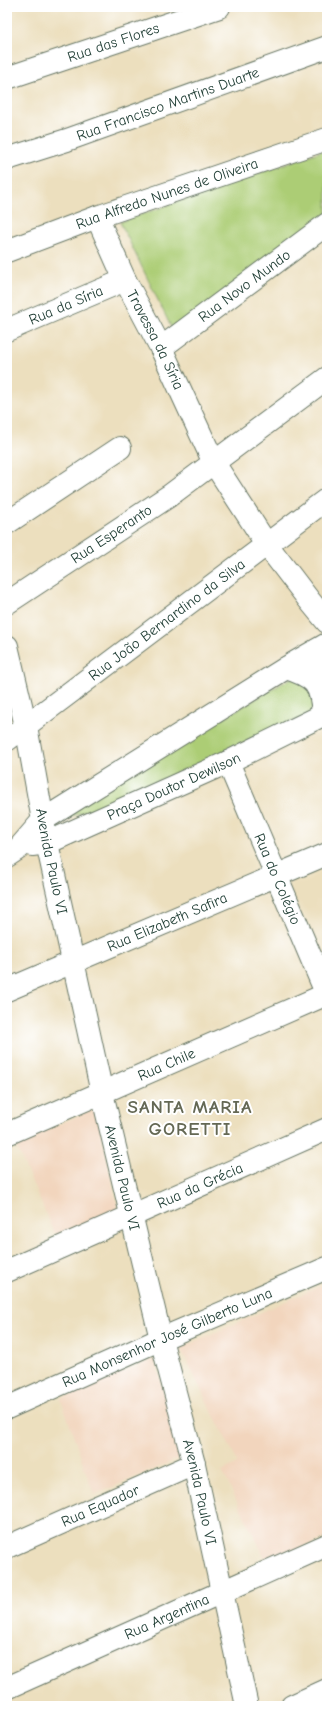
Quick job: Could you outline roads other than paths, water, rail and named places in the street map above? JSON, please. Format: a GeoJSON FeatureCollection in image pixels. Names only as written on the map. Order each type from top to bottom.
{"type":"FeatureCollection","features":[{"type":"Feature","properties":{"kind":"street","name":"Rua das Flores"},"geometry":{"type":"LineString","coordinates":[[7,78],[219,7]]}},
{"type":"Feature","properties":{"kind":"street","name":"Rua Francisco Martins Duarte"},"geometry":{"type":"LineString","coordinates":[[7,159],[67,140],[327,46]]}},
{"type":"Feature","properties":{"kind":"street","name":"Rua Alfredo Nunes de Oliveira"},"geometry":{"type":"LineString","coordinates":[[7,251],[97,217],[327,139]]}},
{"type":"Feature","properties":{"kind":"street","name":"Travessa da Síria"},"geometry":{"type":"LineString","coordinates":[[97,217],[125,280],[161,348],[214,463],[267,545],[327,622]]}},
{"type":"Feature","properties":{"kind":"street","name":"Rua Novo Mundo"},"geometry":{"type":"LineString","coordinates":[[161,348],[327,224]]}},
{"type":"Feature","properties":{"kind":"street","name":"Rua da Síria"},"geometry":{"type":"LineString","coordinates":[[7,330],[125,280]]}},
{"type":"Feature","properties":{"kind":"street","name":"Rua Esperanto"},"geometry":{"type":"LineString","coordinates":[[7,603],[169,496],[327,378]]}},
{"type":"Feature","properties":{"kind":"street"},"geometry":{"type":"LineString","coordinates":[[7,522],[120,448]]}},
{"type":"Feature","properties":{"kind":"street","name":"Rua João Bernardino da Silva"},"geometry":{"type":"LineString","coordinates":[[7,740],[327,499]]}},
{"type":"Feature","properties":{"kind":"street","name":"Avenida Paulo VI"},"geometry":{"type":"LineString","coordinates":[[7,646],[26,726],[47,843],[102,1093],[161,1339],[194,1464],[247,1706]]}},
{"type":"Feature","properties":{"kind":"street"},"geometry":{"type":"LineString","coordinates":[[322,647],[319,661],[327,675]]}},
{"type":"Feature","properties":{"kind":"street","name":"Praça Doutor Dewilson"},"geometry":{"type":"LineString","coordinates":[[13,852],[43,820],[322,647]]}},
{"type":"Feature","properties":{"kind":"street","name":"Praça Doutor Dewilson"},"geometry":{"type":"LineString","coordinates":[[13,852],[47,843],[228,762],[325,714],[322,696],[316,685],[306,674],[286,668]]}},
{"type":"Feature","properties":{"kind":"street","name":"Rua do Colégio"},"geometry":{"type":"LineString","coordinates":[[228,762],[327,995]]}},
{"type":"Feature","properties":{"kind":"street","name":"Rua Elizabeth Safira"},"geometry":{"type":"LineString","coordinates":[[7,990],[327,854]]}},
{"type":"Feature","properties":{"kind":"street","name":"Rua Chile"},"geometry":{"type":"LineString","coordinates":[[7,1134],[327,995]]}},
{"type":"Feature","properties":{"kind":"street","name":"Rua da Grécia"},"geometry":{"type":"LineString","coordinates":[[7,1271],[327,1129]]}},
{"type":"Feature","properties":{"kind":"street","name":"Rua Monsenhor José Gilberto Luna"},"geometry":{"type":"LineString","coordinates":[[7,1408],[161,1339],[327,1268]]}},
{"type":"Feature","properties":{"kind":"street","name":"Rua Equador"},"geometry":{"type":"LineString","coordinates":[[7,1547],[194,1464]]}},
{"type":"Feature","properties":{"kind":"street","name":"Rua Argentina"},"geometry":{"type":"LineString","coordinates":[[7,1688],[327,1545]]}},
{"type":"Feature","properties":{"kind":"street"},"geometry":{"type":"LineString","coordinates":[[292,1706],[327,1690]]}},
{"type":"Feature","properties":{"kind":"district","name":"SANTA MARIA GORETTI"},"geometry":{"type":"Point","coordinates":[190,1118]}}]}
